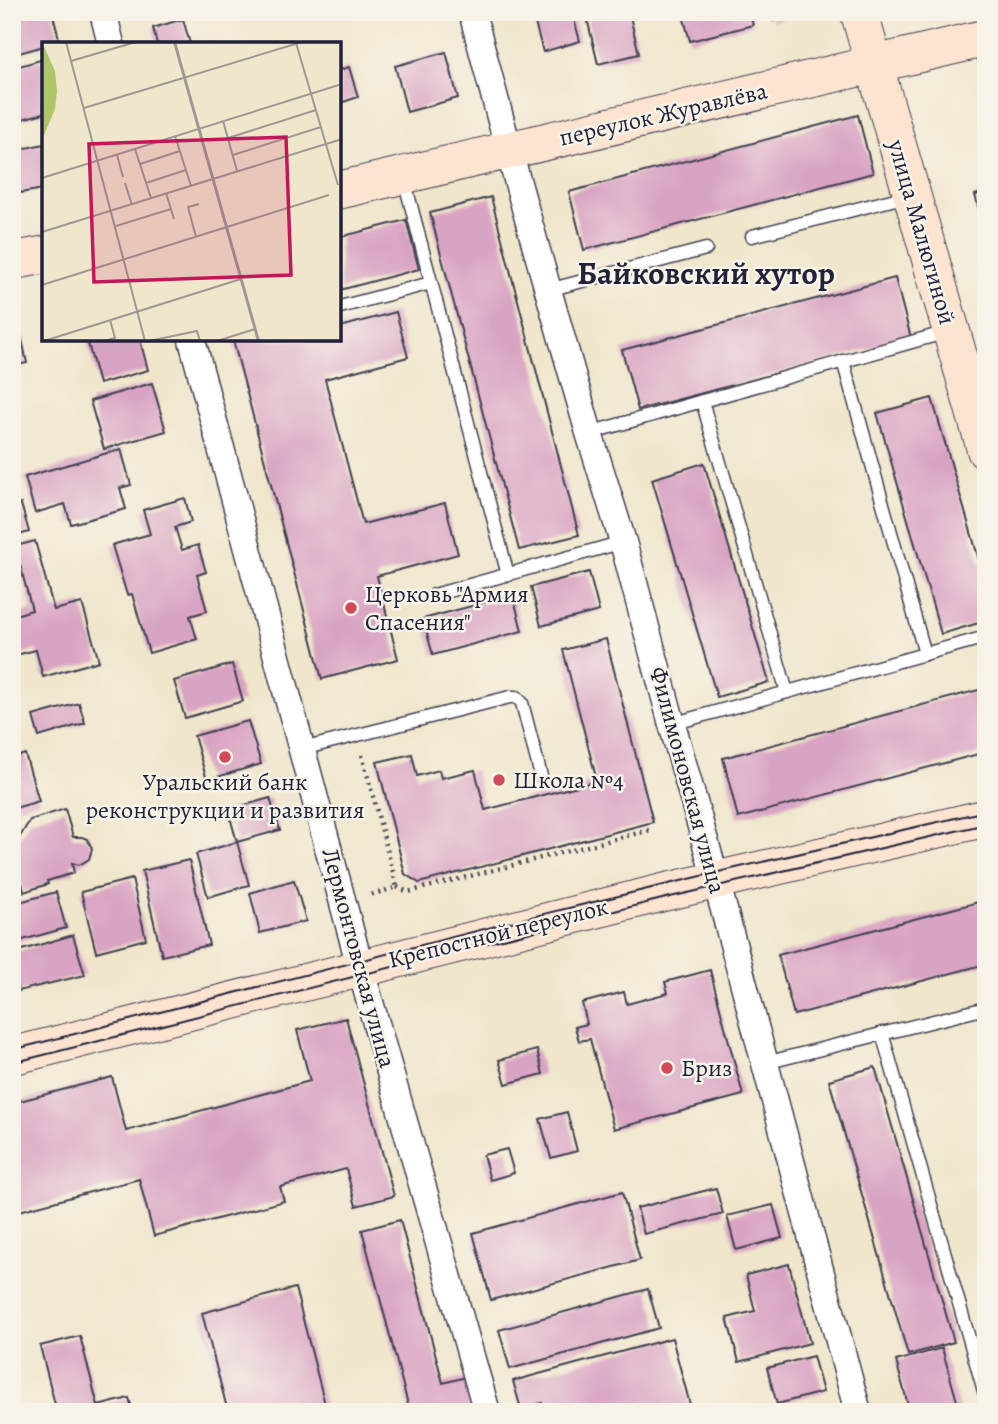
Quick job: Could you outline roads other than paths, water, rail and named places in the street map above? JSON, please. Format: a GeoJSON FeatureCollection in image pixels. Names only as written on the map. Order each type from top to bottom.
{"type":"FeatureCollection","features":[{"type":"Feature","properties":{"kind":"street"},"geometry":{"type":"LineString","coordinates":[[103,12],[110,42]]}},
{"type":"Feature","properties":{"kind":"street","name":"Филимоновская улица"},"geometry":{"type":"LineString","coordinates":[[472,12],[548,290],[623,542],[858,1412]]}},
{"type":"Feature","properties":{"kind":"street","name":"улица Малюгиной"},"geometry":{"type":"LineString","coordinates":[[859,12],[986,451]]}},
{"type":"Feature","properties":{"kind":"street","name":"переулок Журавлёва"},"geometry":{"type":"LineString","coordinates":[[341,190],[986,38]]}},
{"type":"Feature","properties":{"kind":"street"},"geometry":{"type":"LineString","coordinates":[[12,261],[42,255]]}},
{"type":"Feature","properties":{"kind":"street","name":"Лермонтовская улица"},"geometry":{"type":"LineString","coordinates":[[192,341],[359,965],[487,1412]]}},
{"type":"Feature","properties":{"kind":"street","name":"Крепостной переулок"},"geometry":{"type":"LineString","coordinates":[[12,1056],[359,965],[986,818]]}},
{"type":"Feature","properties":{"kind":"lane"},"geometry":{"type":"LineString","coordinates":[[403,175],[508,575]]}},
{"type":"Feature","properties":{"kind":"lane"},"geometry":{"type":"LineString","coordinates":[[752,236],[911,195]]}},
{"type":"Feature","properties":{"kind":"lane"},"geometry":{"type":"LineString","coordinates":[[548,290],[706,249]]}},
{"type":"Feature","properties":{"kind":"lane"},"geometry":{"type":"LineString","coordinates":[[341,307],[431,283]]}},
{"type":"Feature","properties":{"kind":"lane"},"geometry":{"type":"LineString","coordinates":[[589,433],[950,331]]}},
{"type":"Feature","properties":{"kind":"lane"},"geometry":{"type":"LineString","coordinates":[[843,361],[925,654]]}},
{"type":"Feature","properties":{"kind":"lane"},"geometry":{"type":"LineString","coordinates":[[702,401],[787,692]]}},
{"type":"Feature","properties":{"kind":"lane"},"geometry":{"type":"LineString","coordinates":[[434,595],[623,542]]}},
{"type":"Feature","properties":{"kind":"lane"},"geometry":{"type":"LineString","coordinates":[[671,724],[986,637]]}},
{"type":"Feature","properties":{"kind":"lane"},"geometry":{"type":"LineString","coordinates":[[302,749],[517,697],[522,703],[541,776]]}},
{"type":"Feature","properties":{"kind":"lane"},"geometry":{"type":"LineString","coordinates":[[765,1063],[986,1008]]}},
{"type":"Feature","properties":{"kind":"lane"},"geometry":{"type":"LineString","coordinates":[[882,1033],[986,1398]]}},
{"type":"Feature","properties":{"kind":"tram line"},"geometry":{"type":"LineString","coordinates":[[12,1050],[523,919],[986,811]]}},
{"type":"Feature","properties":{"kind":"tram line"},"geometry":{"type":"LineString","coordinates":[[12,1063],[666,898],[986,824]]}},
{"type":"Feature","properties":{"kind":"place","name":"Церковь \"Армия Спасения\""},"geometry":{"type":"Point","coordinates":[351,608]}},
{"type":"Feature","properties":{"kind":"place","name":"Уральский банк реконструкции и развития"},"geometry":{"type":"Point","coordinates":[225,757]}},
{"type":"Feature","properties":{"kind":"place","name":"Школа №4"},"geometry":{"type":"Point","coordinates":[499,780]}},
{"type":"Feature","properties":{"kind":"place","name":"Бриз"},"geometry":{"type":"Point","coordinates":[667,1068]}},
{"type":"Feature","properties":{"kind":"district","name":"Байковский хутор"},"geometry":{"type":"Point","coordinates":[706,273]}}]}
